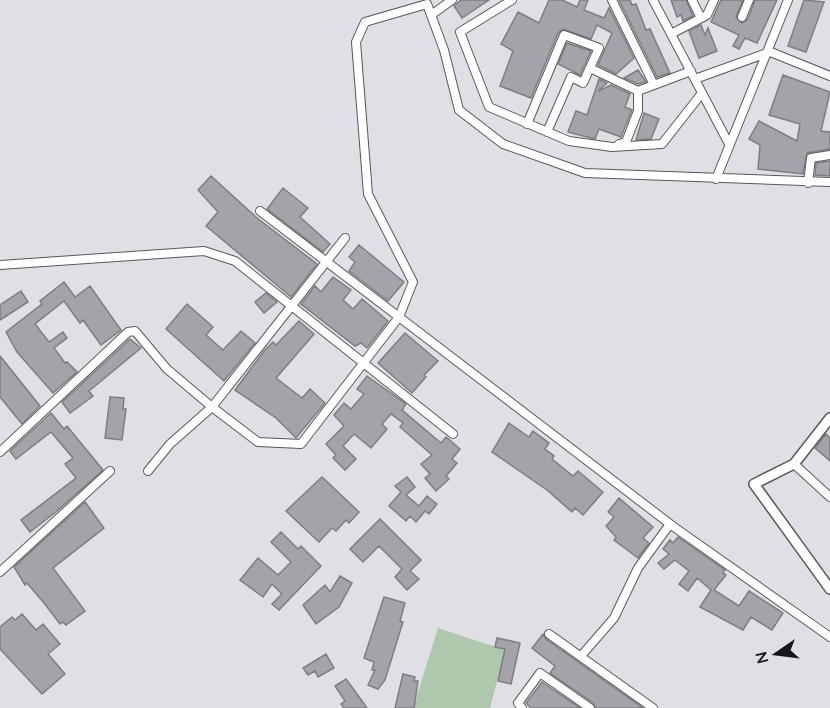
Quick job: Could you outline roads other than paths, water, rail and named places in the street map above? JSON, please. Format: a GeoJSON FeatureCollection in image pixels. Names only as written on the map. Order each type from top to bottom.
{"type":"FeatureCollection","features":[{"type":"Feature","properties":{"kind":"street"},"geometry":{"type":"LineString","coordinates":[[431,15],[452,0]]}},
{"type":"Feature","properties":{"kind":"street"},"geometry":{"type":"LineString","coordinates":[[512,0],[460,32],[489,107],[569,141],[612,147],[662,144],[702,93]]}},
{"type":"Feature","properties":{"kind":"street"},"geometry":{"type":"LineString","coordinates":[[612,0],[654,85]]}},
{"type":"Feature","properties":{"kind":"street"},"geometry":{"type":"LineString","coordinates":[[653,0],[729,144]]}},
{"type":"Feature","properties":{"kind":"street"},"geometry":{"type":"LineString","coordinates":[[692,0],[701,18]]}},
{"type":"Feature","properties":{"kind":"street"},"geometry":{"type":"LineString","coordinates":[[671,34],[707,15],[714,0]]}},
{"type":"Feature","properties":{"kind":"street"},"geometry":{"type":"LineString","coordinates":[[742,17],[749,0]]}},
{"type":"Feature","properties":{"kind":"street"},"geometry":{"type":"LineString","coordinates":[[716,179],[788,0]]}},
{"type":"Feature","properties":{"kind":"street"},"geometry":{"type":"LineString","coordinates":[[0,452],[130,332],[138,333],[167,369],[258,442],[301,444],[399,317],[414,282],[368,194],[356,42],[365,22],[416,3],[427,4],[444,50],[459,110],[503,144],[585,173],[808,183],[830,182]]}},
{"type":"Feature","properties":{"kind":"street"},"geometry":{"type":"LineString","coordinates":[[527,124],[564,35],[599,48],[583,82],[571,77],[547,132]]}},
{"type":"Feature","properties":{"kind":"street"},"geometry":{"type":"LineString","coordinates":[[590,68],[638,91],[768,52],[830,76]]}},
{"type":"Feature","properties":{"kind":"street"},"geometry":{"type":"LineString","coordinates":[[612,147],[626,142],[638,111],[638,91]]}},
{"type":"Feature","properties":{"kind":"street"},"geometry":{"type":"LineString","coordinates":[[808,183],[812,158],[830,155]]}},
{"type":"Feature","properties":{"kind":"street"},"geometry":{"type":"LineString","coordinates":[[260,211],[670,524],[830,637]]}},
{"type":"Feature","properties":{"kind":"street"},"geometry":{"type":"LineString","coordinates":[[148,471],[170,444],[212,407],[345,238]]}},
{"type":"Feature","properties":{"kind":"street"},"geometry":{"type":"LineString","coordinates":[[0,265],[204,251],[235,261],[453,434]]}},
{"type":"Feature","properties":{"kind":"street"},"geometry":{"type":"LineString","coordinates":[[830,418],[794,464],[754,484],[830,589]]}},
{"type":"Feature","properties":{"kind":"street"},"geometry":{"type":"LineString","coordinates":[[794,464],[830,497]]}},
{"type":"Feature","properties":{"kind":"street"},"geometry":{"type":"LineString","coordinates":[[0,572],[110,471]]}},
{"type":"Feature","properties":{"kind":"street"},"geometry":{"type":"LineString","coordinates":[[580,656],[614,618],[638,568],[670,524]]}},
{"type":"Feature","properties":{"kind":"street"},"geometry":{"type":"LineString","coordinates":[[549,634],[653,708]]}},
{"type":"Feature","properties":{"kind":"street"},"geometry":{"type":"LineString","coordinates":[[519,706],[540,673],[590,708]]}}]}
